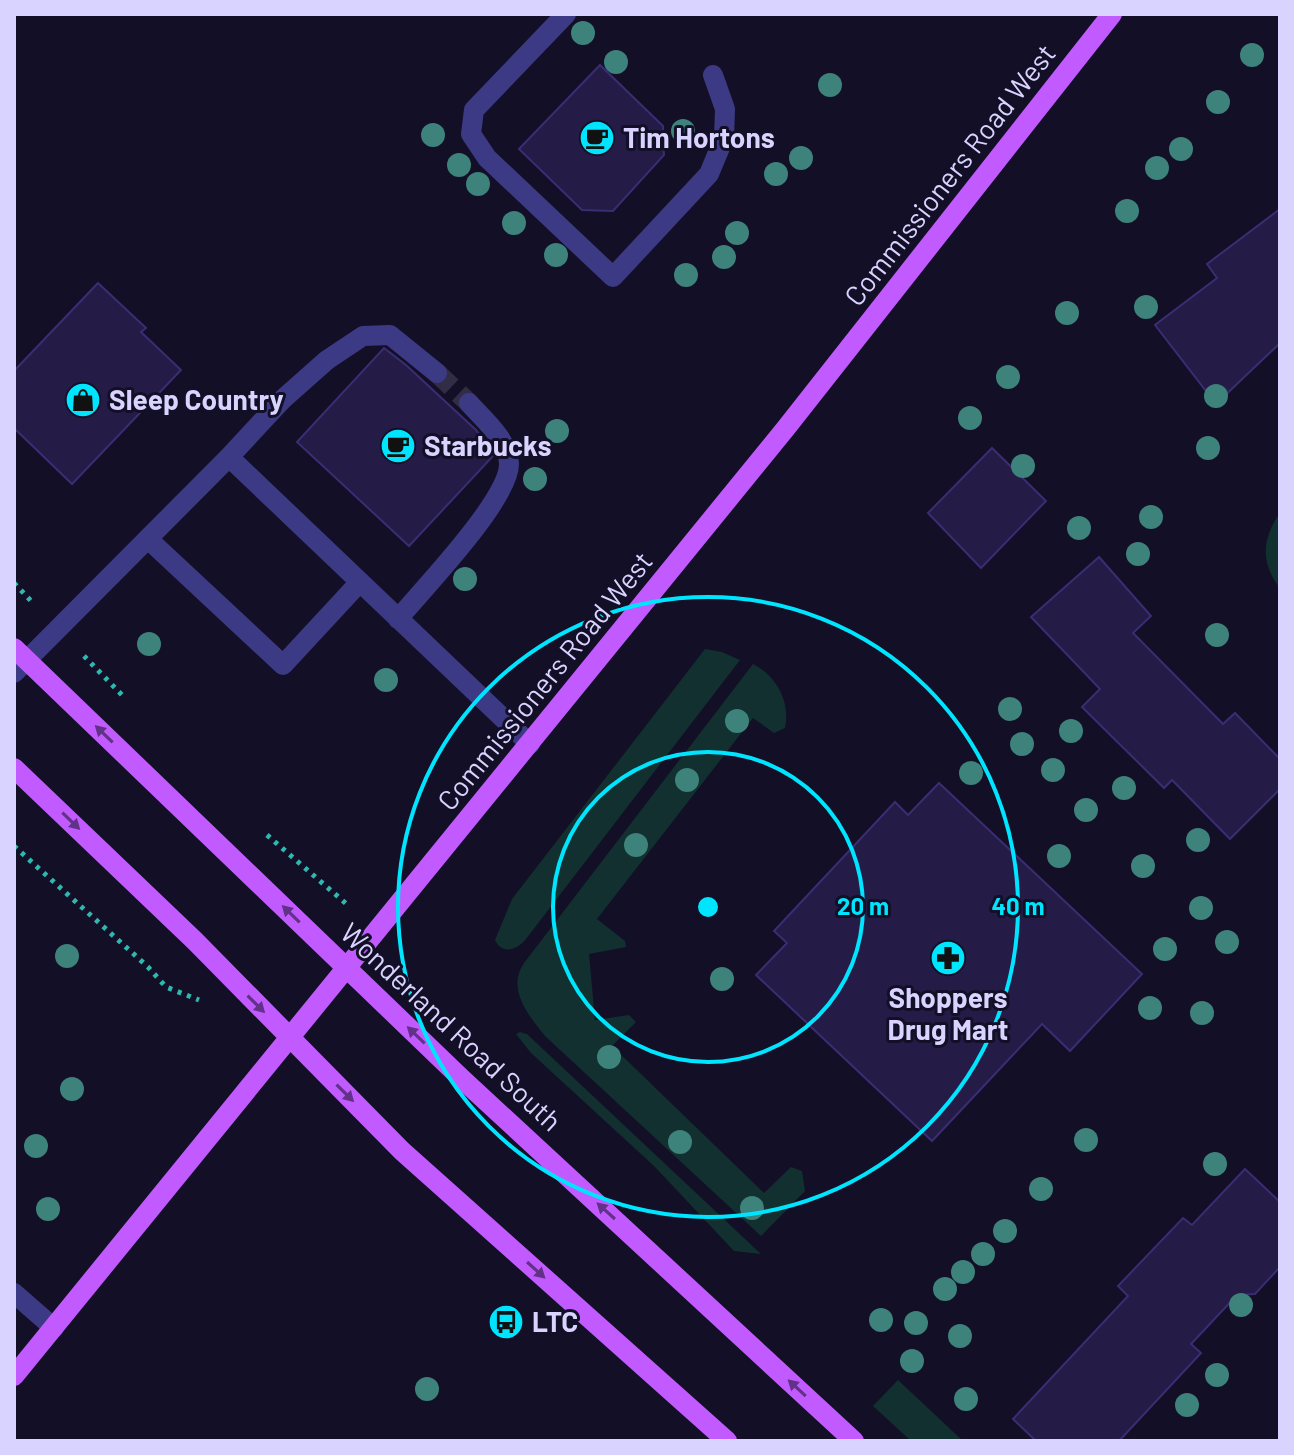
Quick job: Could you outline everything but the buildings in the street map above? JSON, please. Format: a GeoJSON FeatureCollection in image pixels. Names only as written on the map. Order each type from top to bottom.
{"type":"FeatureCollection","features":[{"type":"Feature","properties":{"kind":"main road","name":"Commissioners Road West"},"geometry":{"type":"LineString","coordinates":[[14,1376],[786,428],[1112,14]]}},
{"type":"Feature","properties":{"kind":"main road","name":"Wonderland Road South"},"geometry":{"type":"LineString","coordinates":[[18,661],[461,1078],[854,1441]]}},
{"type":"Feature","properties":{"kind":"main road"},"geometry":{"type":"LineString","coordinates":[[14,768],[195,941],[402,1151],[727,1441]]}},
{"type":"Feature","properties":{"kind":"lane"},"geometry":{"type":"LineString","coordinates":[[566,14],[474,110],[471,134],[487,158],[613,277],[709,174],[724,138],[725,109],[713,75]]}},
{"type":"Feature","properties":{"kind":"lane"},"geometry":{"type":"LineString","coordinates":[[18,661],[58,629],[305,380],[349,343],[363,336],[390,335],[437,373]]}},
{"type":"Feature","properties":{"kind":"lane"},"geometry":{"type":"LineString","coordinates":[[398,619],[461,544],[505,485],[509,464],[506,448],[469,403]]}},
{"type":"Feature","properties":{"kind":"lane"},"geometry":{"type":"LineString","coordinates":[[229,457],[530,744]]}},
{"type":"Feature","properties":{"kind":"lane"},"geometry":{"type":"LineString","coordinates":[[148,539],[283,665],[359,583]]}},
{"type":"Feature","properties":{"kind":"lane"},"geometry":{"type":"LineString","coordinates":[[14,790],[36,788]]}},
{"type":"Feature","properties":{"kind":"lane"},"geometry":{"type":"LineString","coordinates":[[14,1293],[54,1328]]}},
{"type":"Feature","properties":{"kind":"path"},"geometry":{"type":"LineString","coordinates":[[14,583],[130,704]]}},
{"type":"Feature","properties":{"kind":"path"},"geometry":{"type":"LineString","coordinates":[[258,827],[377,931]]}},
{"type":"Feature","properties":{"kind":"path"},"geometry":{"type":"LineString","coordinates":[[14,846],[166,987],[207,1004]]}},
{"type":"Feature","properties":{"kind":"green space"},"geometry":{"type":"Polygon","coordinates":[[[1280,513],[1280,588],[1269,569],[1266,550],[1270,532],[1280,513]]]}},
{"type":"Feature","properties":{"kind":"green space"},"geometry":{"type":"Polygon","coordinates":[[[705,649],[740,660],[526,939],[514,948],[502,948],[495,940],[512,899],[705,649]]]}},
{"type":"Feature","properties":{"kind":"green space"},"geometry":{"type":"Polygon","coordinates":[[[753,664],[769,675],[780,690],[786,709],[785,728],[774,733],[753,718],[597,919],[625,941],[626,947],[589,954],[595,1020],[629,1015],[636,1022],[612,1046],[764,1193],[791,1167],[802,1171],[805,1191],[761,1236],[545,1036],[522,1002],[517,983],[524,963],[753,664]]]}},
{"type":"Feature","properties":{"kind":"green space"},"geometry":{"type":"Polygon","coordinates":[[[516,1034],[527,1034],[761,1254],[734,1251],[654,1166],[531,1053],[516,1034]]]}},
{"type":"Feature","properties":{"kind":"green space"},"geometry":{"type":"Polygon","coordinates":[[[898,1380],[963,1441],[911,1441],[873,1406],[898,1380]]]}},
{"type":"Feature","properties":{"kind":"tunnel"},"geometry":{"type":"LineString","coordinates":[[437,373],[469,403]]}},
{"type":"Feature","properties":{"kind":"place","name":"Tim Hortons"},"geometry":{"type":"Point","coordinates":[597,138]}},
{"type":"Feature","properties":{"kind":"place","name":"Sleep Country"},"geometry":{"type":"Point","coordinates":[83,400]}},
{"type":"Feature","properties":{"kind":"place","name":"Starbucks"},"geometry":{"type":"Point","coordinates":[398,446]}},
{"type":"Feature","properties":{"kind":"place","name":"Shoppers Drug Mart"},"geometry":{"type":"Point","coordinates":[948,958]}},
{"type":"Feature","properties":{"kind":"place","name":"LTC"},"geometry":{"type":"Point","coordinates":[506,1322]}}]}
